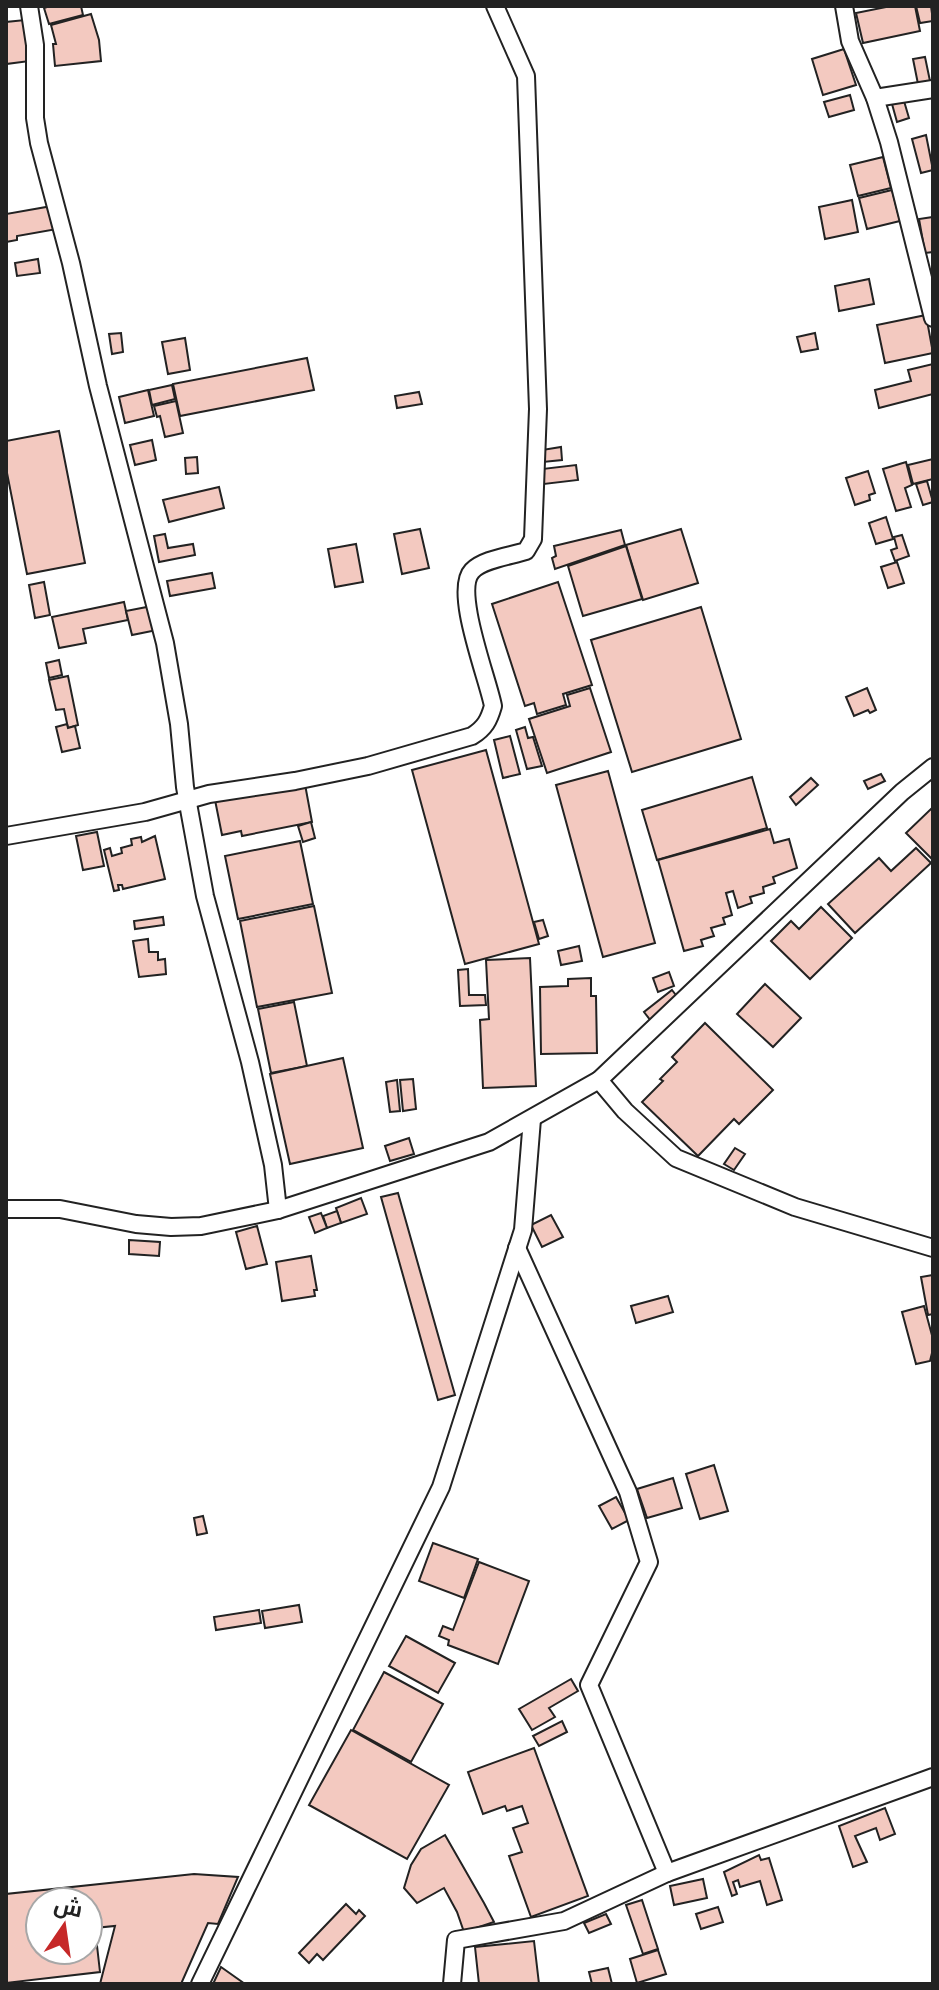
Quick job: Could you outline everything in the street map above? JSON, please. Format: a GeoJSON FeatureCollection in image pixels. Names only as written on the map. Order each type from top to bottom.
{"type":"FeatureCollection","features":[{"type":"Feature","properties":{"kind":"street"},"geometry":{"type":"LineString","coordinates":[[29,6],[35,45],[35,118],[39,143],[165,643],[205,896],[260,1106],[273,1165],[278,1210]]}},
{"type":"Feature","properties":{"kind":"street"},"geometry":{"type":"LineString","coordinates":[[6,836],[93,822],[209,794],[368,766],[472,736],[482,730],[489,720],[493,706],[467,608],[467,581],[473,570],[526,551],[533,539],[538,409],[526,76],[495,6]]}},
{"type":"Feature","properties":{"kind":"street"},"geometry":{"type":"LineString","coordinates":[[844,6],[850,41],[875,98],[889,142],[933,318]]}},
{"type":"Feature","properties":{"kind":"street"},"geometry":{"type":"LineString","coordinates":[[875,98],[933,89]]}},
{"type":"Feature","properties":{"kind":"street"},"geometry":{"type":"LineString","coordinates":[[6,1209],[60,1209],[136,1224],[201,1226],[278,1210],[489,1142],[599,1080],[902,792],[933,767]]}},
{"type":"Feature","properties":{"kind":"street"},"geometry":{"type":"LineString","coordinates":[[599,1080],[625,1111],[676,1158],[795,1207],[933,1248]]}},
{"type":"Feature","properties":{"kind":"street"},"geometry":{"type":"LineString","coordinates":[[200,1984],[441,1487],[523,1230],[532,1119]]}},
{"type":"Feature","properties":{"kind":"street"},"geometry":{"type":"LineString","coordinates":[[517,1248],[628,1492],[649,1562],[589,1685],[667,1873]]}},
{"type":"Feature","properties":{"kind":"street"},"geometry":{"type":"LineString","coordinates":[[452,1984],[456,1940],[564,1921],[667,1873],[933,1777]]}},
{"type":"Feature","properties":{"kind":"building"},"geometry":{"type":"Polygon","coordinates":[[[81,6],[83,15],[49,24],[44,8],[81,6]]]}},
{"type":"Feature","properties":{"kind":"building"},"geometry":{"type":"Polygon","coordinates":[[[891,6],[915,6],[920,31],[863,43],[856,13],[891,6]]]}},
{"type":"Feature","properties":{"kind":"building"},"geometry":{"type":"Polygon","coordinates":[[[916,6],[931,6],[933,21],[920,23],[916,6]]]}},
{"type":"Feature","properties":{"kind":"building"},"geometry":{"type":"Polygon","coordinates":[[[91,14],[99,40],[101,61],[55,66],[53,44],[56,44],[51,25],[91,14]]]}},
{"type":"Feature","properties":{"kind":"building"},"geometry":{"type":"Polygon","coordinates":[[[25,20],[30,61],[6,64],[6,22],[25,20]]]}},
{"type":"Feature","properties":{"kind":"building"},"geometry":{"type":"Polygon","coordinates":[[[844,49],[856,85],[823,95],[812,59],[844,49]]]}},
{"type":"Feature","properties":{"kind":"building"},"geometry":{"type":"Polygon","coordinates":[[[925,57],[930,81],[918,84],[913,59],[925,57]]]}},
{"type":"Feature","properties":{"kind":"building"},"geometry":{"type":"Polygon","coordinates":[[[850,95],[854,110],[829,117],[824,102],[850,95]]]}},
{"type":"Feature","properties":{"kind":"building"},"geometry":{"type":"Polygon","coordinates":[[[904,101],[909,118],[897,122],[892,104],[904,101]]]}},
{"type":"Feature","properties":{"kind":"building"},"geometry":{"type":"Polygon","coordinates":[[[926,135],[933,170],[921,173],[912,139],[926,135]]]}},
{"type":"Feature","properties":{"kind":"building"},"geometry":{"type":"Polygon","coordinates":[[[883,157],[891,188],[858,196],[850,165],[883,157]]]}},
{"type":"Feature","properties":{"kind":"building"},"geometry":{"type":"Polygon","coordinates":[[[892,190],[900,221],[867,229],[859,198],[892,190]]]}},
{"type":"Feature","properties":{"kind":"building"},"geometry":{"type":"Polygon","coordinates":[[[852,200],[858,232],[825,239],[819,207],[852,200]]]}},
{"type":"Feature","properties":{"kind":"building"},"geometry":{"type":"Polygon","coordinates":[[[52,206],[57,229],[17,236],[17,240],[6,242],[6,214],[52,206]]]}},
{"type":"Feature","properties":{"kind":"building"},"geometry":{"type":"Polygon","coordinates":[[[933,217],[933,252],[925,253],[919,219],[933,217]]]}},
{"type":"Feature","properties":{"kind":"building"},"geometry":{"type":"Polygon","coordinates":[[[38,259],[40,273],[17,276],[15,263],[38,259]]]}},
{"type":"Feature","properties":{"kind":"building"},"geometry":{"type":"Polygon","coordinates":[[[869,279],[874,304],[839,311],[835,286],[869,279]]]}},
{"type":"Feature","properties":{"kind":"building"},"geometry":{"type":"Polygon","coordinates":[[[926,315],[933,353],[885,363],[877,325],[926,315]]]}},
{"type":"Feature","properties":{"kind":"building"},"geometry":{"type":"Polygon","coordinates":[[[121,333],[123,352],[112,354],[109,334],[121,333]]]}},
{"type":"Feature","properties":{"kind":"building"},"geometry":{"type":"Polygon","coordinates":[[[815,333],[818,349],[801,352],[797,337],[815,333]]]}},
{"type":"Feature","properties":{"kind":"building"},"geometry":{"type":"Polygon","coordinates":[[[185,338],[190,370],[168,374],[162,342],[185,338]]]}},
{"type":"Feature","properties":{"kind":"building"},"geometry":{"type":"Polygon","coordinates":[[[307,358],[314,390],[180,416],[173,384],[307,358]]]}},
{"type":"Feature","properties":{"kind":"building"},"geometry":{"type":"Polygon","coordinates":[[[933,364],[933,394],[879,408],[875,390],[911,381],[908,370],[933,364]]]}},
{"type":"Feature","properties":{"kind":"building"},"geometry":{"type":"Polygon","coordinates":[[[172,385],[175,399],[152,405],[149,390],[172,385]]]}},
{"type":"Feature","properties":{"kind":"building"},"geometry":{"type":"Polygon","coordinates":[[[148,390],[154,416],[125,423],[119,397],[148,390]]]}},
{"type":"Feature","properties":{"kind":"building"},"geometry":{"type":"Polygon","coordinates":[[[419,392],[422,404],[397,408],[395,396],[419,392]]]}},
{"type":"Feature","properties":{"kind":"building"},"geometry":{"type":"Polygon","coordinates":[[[176,401],[183,433],[165,437],[154,406],[176,401]]]}},
{"type":"Feature","properties":{"kind":"building"},"geometry":{"type":"Polygon","coordinates":[[[59,431],[85,563],[27,574],[6,468],[6,441],[59,431]]]}},
{"type":"Feature","properties":{"kind":"building"},"geometry":{"type":"Polygon","coordinates":[[[152,440],[156,460],[135,465],[130,445],[152,440]]]}},
{"type":"Feature","properties":{"kind":"building"},"geometry":{"type":"Polygon","coordinates":[[[561,447],[562,460],[543,462],[542,450],[561,447]]]}},
{"type":"Feature","properties":{"kind":"building"},"geometry":{"type":"Polygon","coordinates":[[[197,457],[198,473],[186,474],[185,458],[197,457]]]}},
{"type":"Feature","properties":{"kind":"building"},"geometry":{"type":"Polygon","coordinates":[[[933,459],[933,479],[913,484],[908,465],[933,459]]]}},
{"type":"Feature","properties":{"kind":"building"},"geometry":{"type":"Polygon","coordinates":[[[906,462],[912,485],[905,488],[911,507],[896,511],[883,469],[906,462]]]}},
{"type":"Feature","properties":{"kind":"building"},"geometry":{"type":"Polygon","coordinates":[[[576,465],[578,480],[544,484],[542,469],[576,465]]]}},
{"type":"Feature","properties":{"kind":"building"},"geometry":{"type":"Polygon","coordinates":[[[868,471],[875,493],[869,495],[870,500],[855,505],[846,478],[868,471]]]}},
{"type":"Feature","properties":{"kind":"building"},"geometry":{"type":"Polygon","coordinates":[[[927,481],[933,502],[923,505],[916,484],[927,481]]]}},
{"type":"Feature","properties":{"kind":"building"},"geometry":{"type":"Polygon","coordinates":[[[219,487],[224,508],[169,522],[163,500],[219,487]]]}},
{"type":"Feature","properties":{"kind":"building"},"geometry":{"type":"Polygon","coordinates":[[[886,517],[893,539],[876,544],[869,523],[886,517]]]}},
{"type":"Feature","properties":{"kind":"building"},"geometry":{"type":"Polygon","coordinates":[[[420,529],[429,568],[402,574],[394,534],[420,529]]]}},
{"type":"Feature","properties":{"kind":"building"},"geometry":{"type":"Polygon","coordinates":[[[681,529],[698,583],[643,600],[626,545],[681,529]]]}},
{"type":"Feature","properties":{"kind":"building"},"geometry":{"type":"Polygon","coordinates":[[[621,530],[625,545],[555,569],[552,558],[556,556],[554,546],[621,530]]]}},
{"type":"Feature","properties":{"kind":"building"},"geometry":{"type":"Polygon","coordinates":[[[165,534],[168,548],[193,544],[195,555],[159,562],[154,536],[165,534]]]}},
{"type":"Feature","properties":{"kind":"building"},"geometry":{"type":"Polygon","coordinates":[[[902,535],[909,556],[895,561],[891,550],[897,548],[894,537],[902,535]]]}},
{"type":"Feature","properties":{"kind":"building"},"geometry":{"type":"Polygon","coordinates":[[[356,544],[363,582],[335,587],[328,549],[356,544]]]}},
{"type":"Feature","properties":{"kind":"building"},"geometry":{"type":"Polygon","coordinates":[[[626,546],[642,599],[583,616],[568,566],[626,546]]]}},
{"type":"Feature","properties":{"kind":"building"},"geometry":{"type":"Polygon","coordinates":[[[897,562],[904,583],[888,588],[881,567],[897,562]]]}},
{"type":"Feature","properties":{"kind":"building"},"geometry":{"type":"Polygon","coordinates":[[[212,573],[215,588],[170,596],[167,581],[212,573]]]}},
{"type":"Feature","properties":{"kind":"building"},"geometry":{"type":"Polygon","coordinates":[[[44,582],[50,615],[35,618],[29,585],[44,582]]]}},
{"type":"Feature","properties":{"kind":"building"},"geometry":{"type":"Polygon","coordinates":[[[558,582],[592,685],[563,694],[566,705],[537,714],[534,703],[525,706],[492,604],[558,582]]]}},
{"type":"Feature","properties":{"kind":"building"},"geometry":{"type":"Polygon","coordinates":[[[124,602],[128,620],[83,629],[86,643],[59,648],[52,617],[124,602]]]}},
{"type":"Feature","properties":{"kind":"building"},"geometry":{"type":"Polygon","coordinates":[[[152,606],[157,630],[132,635],[126,611],[152,606]]]}},
{"type":"Feature","properties":{"kind":"building"},"geometry":{"type":"Polygon","coordinates":[[[701,607],[741,739],[632,772],[591,640],[701,607]]]}},
{"type":"Feature","properties":{"kind":"building"},"geometry":{"type":"Polygon","coordinates":[[[59,660],[62,675],[49,678],[46,663],[59,660]]]}},
{"type":"Feature","properties":{"kind":"building"},"geometry":{"type":"Polygon","coordinates":[[[68,676],[78,725],[68,728],[64,709],[56,710],[49,680],[68,676]]]}},
{"type":"Feature","properties":{"kind":"building"},"geometry":{"type":"Polygon","coordinates":[[[590,688],[611,752],[547,773],[529,719],[570,706],[567,695],[590,688]]]}},
{"type":"Feature","properties":{"kind":"building"},"geometry":{"type":"Polygon","coordinates":[[[867,688],[876,710],[854,716],[846,697],[867,688]]]}},
{"type":"Feature","properties":{"kind":"building"},"geometry":{"type":"Polygon","coordinates":[[[67,724],[68,728],[75,726],[80,748],[62,752],[56,727],[67,724]]]}},
{"type":"Feature","properties":{"kind":"building"},"geometry":{"type":"Polygon","coordinates":[[[525,727],[528,738],[533,737],[542,766],[527,769],[516,730],[525,727]]]}},
{"type":"Feature","properties":{"kind":"building"},"geometry":{"type":"Polygon","coordinates":[[[510,736],[520,774],[503,778],[494,740],[510,736]]]}},
{"type":"Feature","properties":{"kind":"building"},"geometry":{"type":"Polygon","coordinates":[[[486,750],[539,944],[465,964],[412,770],[486,750]]]}},
{"type":"Feature","properties":{"kind":"building"},"geometry":{"type":"Polygon","coordinates":[[[608,771],[655,943],[603,957],[556,785],[608,771]]]}},
{"type":"Feature","properties":{"kind":"building"},"geometry":{"type":"Polygon","coordinates":[[[881,774],[885,781],[868,789],[864,781],[881,774]]]}},
{"type":"Feature","properties":{"kind":"building"},"geometry":{"type":"Polygon","coordinates":[[[752,777],[767,828],[657,860],[642,810],[752,777]]]}},
{"type":"Feature","properties":{"kind":"building"},"geometry":{"type":"Polygon","coordinates":[[[811,778],[818,785],[796,805],[790,797],[811,778]]]}},
{"type":"Feature","properties":{"kind":"building"},"geometry":{"type":"Polygon","coordinates":[[[304,779],[312,822],[242,836],[241,831],[222,835],[215,800],[304,779]]]}},
{"type":"Feature","properties":{"kind":"building"},"geometry":{"type":"Polygon","coordinates":[[[933,807],[933,860],[906,833],[933,807]]]}},
{"type":"Feature","properties":{"kind":"building"},"geometry":{"type":"Polygon","coordinates":[[[311,822],[315,838],[303,842],[298,826],[311,822]]]}},
{"type":"Feature","properties":{"kind":"building"},"geometry":{"type":"Polygon","coordinates":[[[770,829],[774,843],[789,839],[797,868],[773,877],[775,883],[763,887],[764,893],[750,897],[752,903],[738,908],[733,891],[726,893],[732,915],[723,918],[725,924],[711,928],[714,936],[701,940],[703,946],[684,951],[658,860],[770,829]]]}},
{"type":"Feature","properties":{"kind":"building"},"geometry":{"type":"Polygon","coordinates":[[[97,832],[104,866],[83,870],[76,836],[97,832]]]}},
{"type":"Feature","properties":{"kind":"building"},"geometry":{"type":"Polygon","coordinates":[[[155,836],[165,879],[123,889],[122,885],[118,885],[119,890],[114,891],[104,850],[110,848],[112,856],[122,853],[121,848],[132,845],[131,839],[141,837],[142,842],[155,836]]]}},
{"type":"Feature","properties":{"kind":"building"},"geometry":{"type":"Polygon","coordinates":[[[300,841],[313,904],[238,919],[225,856],[300,841]]]}},
{"type":"Feature","properties":{"kind":"building"},"geometry":{"type":"Polygon","coordinates":[[[916,848],[931,863],[855,933],[828,904],[879,858],[891,871],[916,848]]]}},
{"type":"Feature","properties":{"kind":"building"},"geometry":{"type":"Polygon","coordinates":[[[314,906],[332,993],[257,1007],[240,921],[314,906]]]}},
{"type":"Feature","properties":{"kind":"building"},"geometry":{"type":"Polygon","coordinates":[[[821,907],[852,938],[810,979],[771,941],[791,921],[799,929],[821,907]]]}},
{"type":"Feature","properties":{"kind":"building"},"geometry":{"type":"Polygon","coordinates":[[[163,917],[164,925],[135,929],[134,921],[163,917]]]}},
{"type":"Feature","properties":{"kind":"building"},"geometry":{"type":"Polygon","coordinates":[[[543,920],[548,936],[539,939],[534,922],[543,920]]]}},
{"type":"Feature","properties":{"kind":"building"},"geometry":{"type":"Polygon","coordinates":[[[148,939],[149,952],[158,952],[158,960],[165,959],[166,974],[139,977],[133,941],[148,939]]]}},
{"type":"Feature","properties":{"kind":"building"},"geometry":{"type":"Polygon","coordinates":[[[579,946],[582,961],[561,965],[558,951],[579,946]]]}},
{"type":"Feature","properties":{"kind":"building"},"geometry":{"type":"Polygon","coordinates":[[[530,958],[536,1086],[483,1088],[480,1020],[489,1019],[486,960],[530,958]]]}},
{"type":"Feature","properties":{"kind":"building"},"geometry":{"type":"Polygon","coordinates":[[[468,969],[469,995],[485,995],[486,1005],[460,1006],[458,970],[468,969]]]}},
{"type":"Feature","properties":{"kind":"building"},"geometry":{"type":"Polygon","coordinates":[[[669,972],[674,986],[658,992],[653,978],[669,972]]]}},
{"type":"Feature","properties":{"kind":"building"},"geometry":{"type":"Polygon","coordinates":[[[591,978],[591,996],[596,996],[597,1053],[541,1054],[540,987],[568,986],[568,979],[591,978]]]}},
{"type":"Feature","properties":{"kind":"building"},"geometry":{"type":"Polygon","coordinates":[[[765,984],[801,1018],[773,1047],[737,1014],[765,984]]]}},
{"type":"Feature","properties":{"kind":"building"},"geometry":{"type":"Polygon","coordinates":[[[672,990],[679,999],[651,1021],[644,1012],[672,990]]]}},
{"type":"Feature","properties":{"kind":"building"},"geometry":{"type":"Polygon","coordinates":[[[294,1002],[307,1066],[271,1073],[258,1009],[294,1002]]]}},
{"type":"Feature","properties":{"kind":"building"},"geometry":{"type":"Polygon","coordinates":[[[705,1023],[773,1090],[739,1124],[734,1119],[698,1156],[642,1102],[677,1062],[672,1057],[705,1023]]]}},
{"type":"Feature","properties":{"kind":"building"},"geometry":{"type":"Polygon","coordinates":[[[343,1058],[363,1148],[290,1164],[270,1074],[343,1058]]]}},
{"type":"Feature","properties":{"kind":"building"},"geometry":{"type":"Polygon","coordinates":[[[413,1079],[416,1109],[403,1111],[400,1080],[413,1079]]]}},
{"type":"Feature","properties":{"kind":"building"},"geometry":{"type":"Polygon","coordinates":[[[397,1080],[400,1111],[390,1112],[386,1082],[397,1080]]]}},
{"type":"Feature","properties":{"kind":"building"},"geometry":{"type":"Polygon","coordinates":[[[409,1138],[414,1154],[390,1161],[385,1146],[409,1138]]]}},
{"type":"Feature","properties":{"kind":"building"},"geometry":{"type":"Polygon","coordinates":[[[735,1148],[745,1154],[734,1170],[724,1164],[735,1148]]]}},
{"type":"Feature","properties":{"kind":"building"},"geometry":{"type":"Polygon","coordinates":[[[398,1193],[455,1395],[438,1400],[381,1197],[398,1193]]]}},
{"type":"Feature","properties":{"kind":"building"},"geometry":{"type":"Polygon","coordinates":[[[361,1198],[367,1214],[341,1223],[336,1208],[361,1198]]]}},
{"type":"Feature","properties":{"kind":"building"},"geometry":{"type":"Polygon","coordinates":[[[337,1211],[341,1223],[327,1228],[323,1216],[337,1211]]]}},
{"type":"Feature","properties":{"kind":"building"},"geometry":{"type":"Polygon","coordinates":[[[321,1213],[327,1228],[315,1233],[309,1217],[321,1213]]]}},
{"type":"Feature","properties":{"kind":"building"},"geometry":{"type":"Polygon","coordinates":[[[551,1215],[563,1237],[542,1247],[531,1225],[551,1215]]]}},
{"type":"Feature","properties":{"kind":"building"},"geometry":{"type":"Polygon","coordinates":[[[257,1226],[267,1264],[246,1269],[236,1232],[257,1226]]]}},
{"type":"Feature","properties":{"kind":"building"},"geometry":{"type":"Polygon","coordinates":[[[129,1240],[160,1242],[159,1256],[129,1254],[129,1240]]]}},
{"type":"Feature","properties":{"kind":"building"},"geometry":{"type":"Polygon","coordinates":[[[311,1256],[317,1290],[314,1290],[315,1296],[282,1301],[276,1262],[311,1256]]]}},
{"type":"Feature","properties":{"kind":"building"},"geometry":{"type":"Polygon","coordinates":[[[933,1275],[933,1314],[928,1315],[921,1277],[933,1275]]]}},
{"type":"Feature","properties":{"kind":"building"},"geometry":{"type":"Polygon","coordinates":[[[668,1296],[673,1312],[636,1323],[631,1306],[668,1296]]]}},
{"type":"Feature","properties":{"kind":"building"},"geometry":{"type":"Polygon","coordinates":[[[924,1306],[933,1349],[930,1361],[916,1364],[902,1312],[924,1306]]]}},
{"type":"Feature","properties":{"kind":"building"},"geometry":{"type":"Polygon","coordinates":[[[714,1465],[728,1511],[700,1519],[686,1474],[714,1465]]]}},
{"type":"Feature","properties":{"kind":"building"},"geometry":{"type":"Polygon","coordinates":[[[673,1478],[682,1508],[647,1518],[637,1489],[673,1478]]]}},
{"type":"Feature","properties":{"kind":"building"},"geometry":{"type":"Polygon","coordinates":[[[616,1497],[629,1520],[612,1529],[599,1506],[616,1497]]]}},
{"type":"Feature","properties":{"kind":"building"},"geometry":{"type":"Polygon","coordinates":[[[203,1516],[207,1533],[197,1535],[194,1518],[203,1516]]]}},
{"type":"Feature","properties":{"kind":"building"},"geometry":{"type":"Polygon","coordinates":[[[433,1543],[478,1559],[464,1598],[419,1581],[433,1543]]]}},
{"type":"Feature","properties":{"kind":"building"},"geometry":{"type":"Polygon","coordinates":[[[479,1562],[529,1581],[498,1664],[448,1645],[449,1640],[439,1636],[443,1626],[453,1630],[479,1562]]]}},
{"type":"Feature","properties":{"kind":"building"},"geometry":{"type":"Polygon","coordinates":[[[299,1605],[302,1622],[265,1628],[262,1611],[299,1605]]]}},
{"type":"Feature","properties":{"kind":"building"},"geometry":{"type":"Polygon","coordinates":[[[259,1610],[261,1623],[216,1630],[214,1617],[259,1610]]]}},
{"type":"Feature","properties":{"kind":"building"},"geometry":{"type":"Polygon","coordinates":[[[406,1636],[455,1663],[438,1693],[389,1666],[406,1636]]]}},
{"type":"Feature","properties":{"kind":"building"},"geometry":{"type":"Polygon","coordinates":[[[384,1672],[443,1704],[411,1762],[353,1730],[384,1672]]]}},
{"type":"Feature","properties":{"kind":"building"},"geometry":{"type":"Polygon","coordinates":[[[571,1679],[578,1691],[549,1708],[555,1717],[532,1730],[519,1709],[571,1679]]]}},
{"type":"Feature","properties":{"kind":"building"},"geometry":{"type":"Polygon","coordinates":[[[562,1721],[567,1732],[539,1746],[533,1736],[562,1721]]]}},
{"type":"Feature","properties":{"kind":"building"},"geometry":{"type":"Polygon","coordinates":[[[351,1730],[449,1785],[407,1859],[309,1805],[351,1730]]]}},
{"type":"Feature","properties":{"kind":"building"},"geometry":{"type":"Polygon","coordinates":[[[534,1748],[588,1896],[531,1917],[509,1856],[522,1852],[513,1828],[528,1823],[522,1806],[507,1811],[505,1806],[483,1814],[468,1772],[534,1748]]]}},
{"type":"Feature","properties":{"kind":"building"},"geometry":{"type":"Polygon","coordinates":[[[885,1808],[895,1834],[880,1840],[876,1828],[855,1836],[867,1862],[853,1867],[839,1826],[885,1808]]]}},
{"type":"Feature","properties":{"kind":"building"},"geometry":{"type":"Polygon","coordinates":[[[445,1835],[494,1922],[464,1932],[444,1888],[417,1903],[404,1888],[411,1865],[421,1849],[445,1835]]]}},
{"type":"Feature","properties":{"kind":"building"},"geometry":{"type":"Polygon","coordinates":[[[759,1855],[761,1860],[769,1858],[782,1900],[767,1905],[760,1881],[740,1887],[738,1880],[733,1882],[737,1894],[732,1896],[724,1872],[759,1855]]]}},
{"type":"Feature","properties":{"kind":"building"},"geometry":{"type":"Polygon","coordinates":[[[194,1874],[238,1877],[218,1924],[208,1923],[181,1984],[100,1984],[115,1926],[104,1927],[104,1886],[81,1886],[194,1874]]]}},
{"type":"Feature","properties":{"kind":"building"},"geometry":{"type":"Polygon","coordinates":[[[703,1879],[707,1898],[674,1905],[670,1886],[703,1879]]]}},
{"type":"Feature","properties":{"kind":"building"},"geometry":{"type":"Polygon","coordinates":[[[24,1892],[24,1966],[99,1966],[100,1972],[6,1983],[6,1894],[24,1892]]]}},
{"type":"Feature","properties":{"kind":"building"},"geometry":{"type":"Polygon","coordinates":[[[642,1900],[658,1949],[643,1954],[626,1905],[642,1900]]]}},
{"type":"Feature","properties":{"kind":"building"},"geometry":{"type":"Polygon","coordinates":[[[346,1904],[356,1914],[359,1910],[365,1916],[323,1960],[317,1954],[309,1963],[299,1953],[346,1904]]]}},
{"type":"Feature","properties":{"kind":"building"},"geometry":{"type":"Polygon","coordinates":[[[718,1907],[723,1922],[701,1929],[696,1914],[718,1907]]]}},
{"type":"Feature","properties":{"kind":"building"},"geometry":{"type":"Polygon","coordinates":[[[606,1914],[611,1924],[589,1933],[584,1923],[606,1914]]]}},
{"type":"Feature","properties":{"kind":"building"},"geometry":{"type":"Polygon","coordinates":[[[534,1941],[539,1984],[479,1984],[475,1947],[534,1941]]]}},
{"type":"Feature","properties":{"kind":"building"},"geometry":{"type":"Polygon","coordinates":[[[658,1950],[666,1974],[637,1983],[630,1959],[658,1950]]]}},
{"type":"Feature","properties":{"kind":"building"},"geometry":{"type":"Polygon","coordinates":[[[221,1967],[245,1984],[213,1984],[221,1967]]]}},
{"type":"Feature","properties":{"kind":"building"},"geometry":{"type":"Polygon","coordinates":[[[608,1968],[612,1984],[592,1984],[589,1972],[608,1968]]]}}]}
